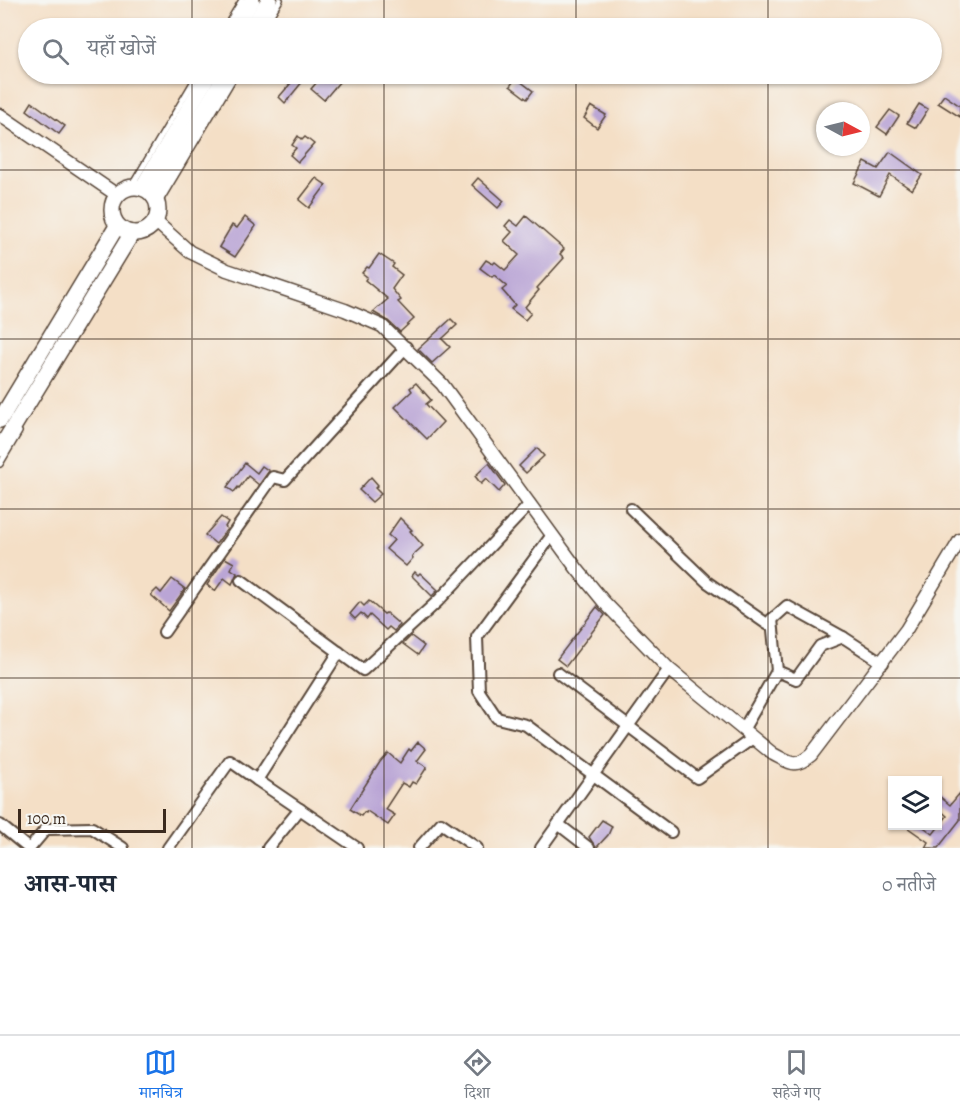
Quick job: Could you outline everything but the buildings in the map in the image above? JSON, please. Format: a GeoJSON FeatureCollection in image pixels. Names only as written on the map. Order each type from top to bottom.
{"type":"FeatureCollection","features":[{"type":"Feature","properties":{"kind":"main road"},"geometry":{"type":"LineString","coordinates":[[241,18],[252,0]]}},
{"type":"Feature","properties":{"kind":"main road"},"geometry":{"type":"LineString","coordinates":[[258,18],[269,0]]}},
{"type":"Feature","properties":{"kind":"main road"},"geometry":{"type":"LineString","coordinates":[[146,194],[204,84]]}},
{"type":"Feature","properties":{"kind":"main road"},"geometry":{"type":"LineString","coordinates":[[146,194],[219,84]]}},
{"type":"Feature","properties":{"kind":"main road"},"geometry":{"type":"LineString","coordinates":[[0,420],[115,223],[112,204],[117,195],[127,188],[146,194],[157,218],[147,230],[136,233],[115,223]]}},
{"type":"Feature","properties":{"kind":"main road"},"geometry":{"type":"LineString","coordinates":[[0,450],[136,233]]}},
{"type":"Feature","properties":{"kind":"street"},"geometry":{"type":"LineString","coordinates":[[0,115],[117,195]]}},
{"type":"Feature","properties":{"kind":"street"},"geometry":{"type":"LineString","coordinates":[[154,221],[190,252],[227,270],[345,310],[382,326],[442,384],[604,602],[669,669],[773,754],[792,764],[800,764],[811,755],[883,663],[906,630],[960,540]]}},
{"type":"Feature","properties":{"kind":"street"},"geometry":{"type":"LineString","coordinates":[[164,632],[273,477],[285,480],[406,347]]}},
{"type":"Feature","properties":{"kind":"street"},"geometry":{"type":"LineString","coordinates":[[241,580],[363,670],[438,601],[530,504]]}},
{"type":"Feature","properties":{"kind":"street"},"geometry":{"type":"LineString","coordinates":[[631,509],[707,582],[767,624],[787,606],[843,637],[883,663]]}},
{"type":"Feature","properties":{"kind":"street"},"geometry":{"type":"LineString","coordinates":[[552,535],[477,637],[479,691],[497,718],[526,724],[670,832]]}},
{"type":"Feature","properties":{"kind":"street"},"geometry":{"type":"LineString","coordinates":[[558,674],[697,778],[748,734],[777,671],[772,619]]}},
{"type":"Feature","properties":{"kind":"street"},"geometry":{"type":"LineString","coordinates":[[777,671],[796,679],[820,646],[843,637]]}},
{"type":"Feature","properties":{"kind":"street"},"geometry":{"type":"LineString","coordinates":[[257,780],[339,652]]}},
{"type":"Feature","properties":{"kind":"street"},"geometry":{"type":"LineString","coordinates":[[541,848],[669,669]]}},
{"type":"Feature","properties":{"kind":"street"},"geometry":{"type":"LineString","coordinates":[[168,848],[230,761],[357,848]]}},
{"type":"Feature","properties":{"kind":"street"},"geometry":{"type":"LineString","coordinates":[[268,848],[300,809]]}},
{"type":"Feature","properties":{"kind":"street"},"geometry":{"type":"LineString","coordinates":[[419,848],[441,823],[477,848]]}},
{"type":"Feature","properties":{"kind":"street"},"geometry":{"type":"LineString","coordinates":[[558,824],[589,848]]}},
{"type":"Feature","properties":{"kind":"street"},"geometry":{"type":"LineString","coordinates":[[0,825],[29,848],[46,829],[92,828],[123,848]]}},
{"type":"Feature","properties":{"kind":"lane"},"geometry":{"type":"LineString","coordinates":[[231,18],[242,0]]}},
{"type":"Feature","properties":{"kind":"lane"},"geometry":{"type":"LineString","coordinates":[[269,18],[280,0]]}},
{"type":"Feature","properties":{"kind":"lane"},"geometry":{"type":"LineString","coordinates":[[146,194],[194,84]]}},
{"type":"Feature","properties":{"kind":"lane"},"geometry":{"type":"LineString","coordinates":[[146,194],[228,84]]}},
{"type":"Feature","properties":{"kind":"lane"},"geometry":{"type":"LineString","coordinates":[[0,407],[115,223]]}},
{"type":"Feature","properties":{"kind":"lane"},"geometry":{"type":"LineString","coordinates":[[61,363],[136,233]]}},
{"type":"Feature","properties":{"kind":"lane"},"geometry":{"type":"LineString","coordinates":[[0,464],[24,423]]}}]}
